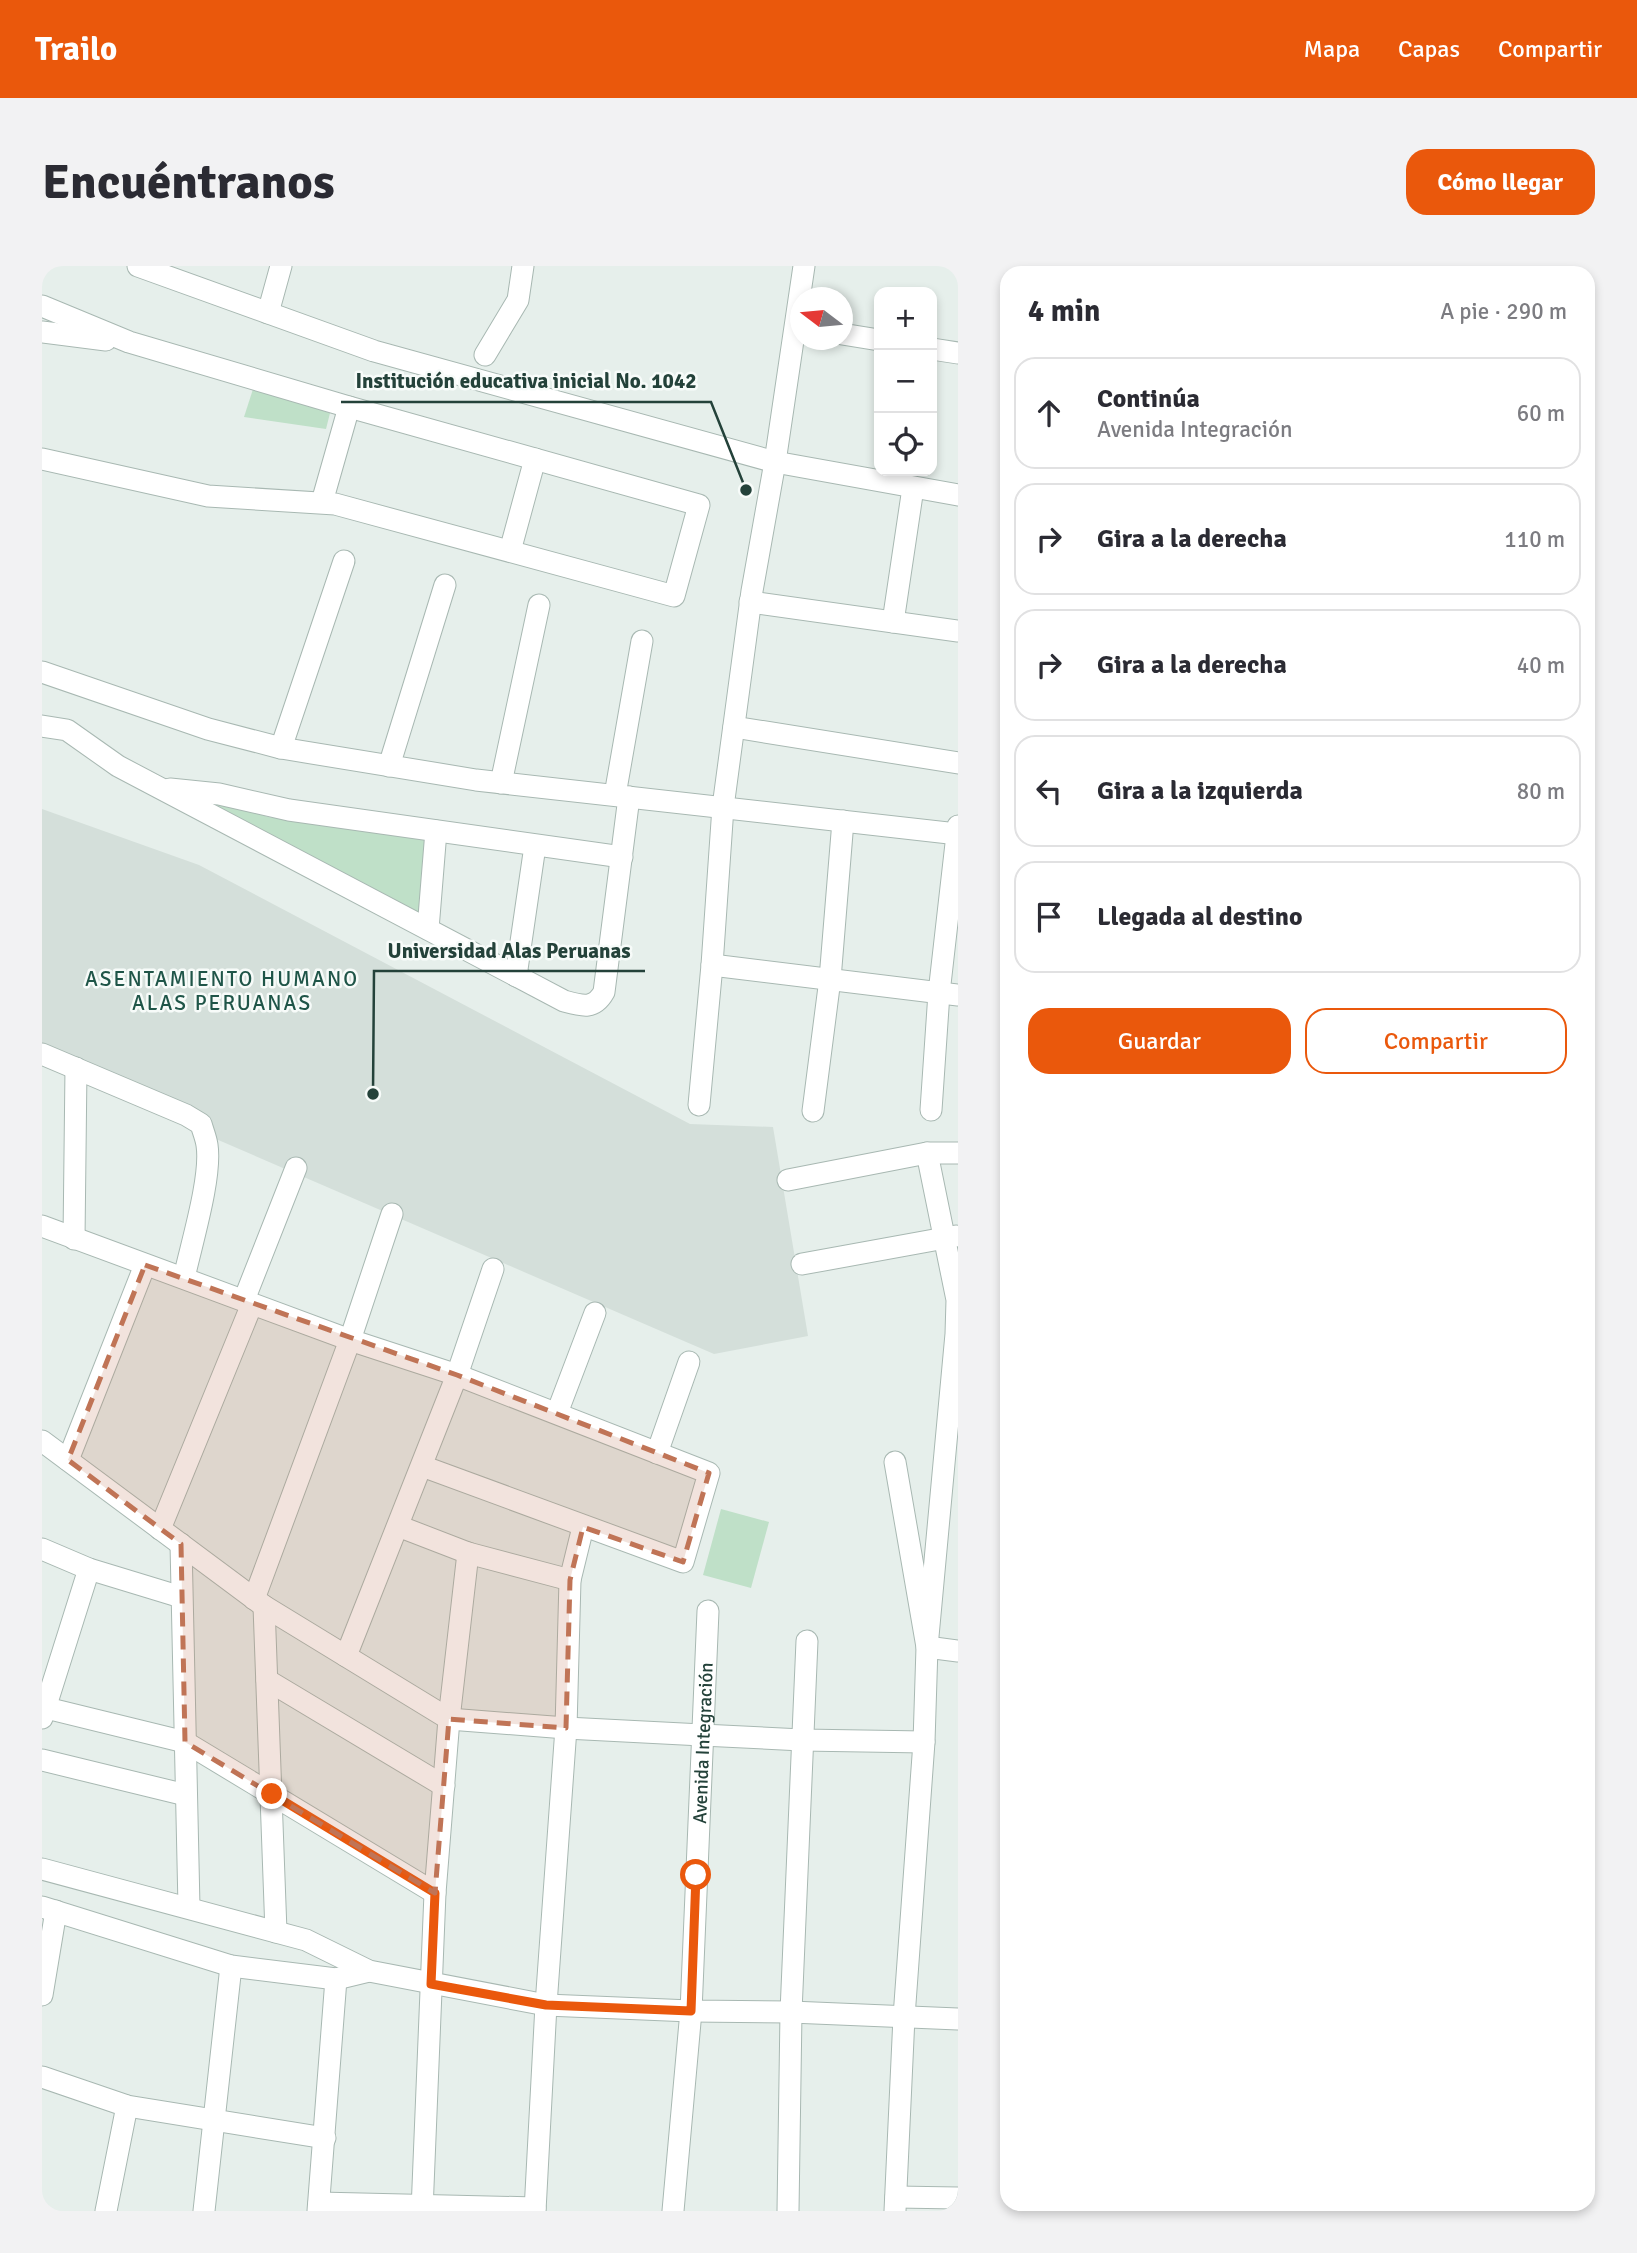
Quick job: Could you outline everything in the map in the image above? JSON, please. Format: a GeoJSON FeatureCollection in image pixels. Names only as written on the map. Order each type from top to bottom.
{"type":"FeatureCollection","features":[{"type":"Feature","properties":{"kind":"street"},"geometry":{"type":"LineString","coordinates":[[138,266],[374,351],[775,463],[958,495]]}},
{"type":"Feature","properties":{"kind":"street"},"geometry":{"type":"LineString","coordinates":[[268,313],[281,266]]}},
{"type":"Feature","properties":{"kind":"street"},"geometry":{"type":"LineString","coordinates":[[485,355],[518,300],[523,266]]}},
{"type":"Feature","properties":{"kind":"street"},"geometry":{"type":"LineString","coordinates":[[802,287],[804,266]]}},
{"type":"Feature","properties":{"kind":"street"},"geometry":{"type":"LineString","coordinates":[[42,306],[129,342],[699,505],[674,596],[322,502],[208,496],[42,459]]}},
{"type":"Feature","properties":{"kind":"street"},"geometry":{"type":"LineString","coordinates":[[42,332],[129,342]]}},
{"type":"Feature","properties":{"kind":"street"},"geometry":{"type":"LineString","coordinates":[[853,336],[874,339]]}},
{"type":"Feature","properties":{"kind":"street"},"geometry":{"type":"LineString","coordinates":[[699,1105],[723,807],[750,602],[794,350]]}},
{"type":"Feature","properties":{"kind":"street"},"geometry":{"type":"LineString","coordinates":[[937,350],[958,353]]}},
{"type":"Feature","properties":{"kind":"street"},"geometry":{"type":"LineString","coordinates":[[322,502],[349,407]]}},
{"type":"Feature","properties":{"kind":"street"},"geometry":{"type":"LineString","coordinates":[[510,551],[534,459]]}},
{"type":"Feature","properties":{"kind":"street"},"geometry":{"type":"LineString","coordinates":[[893,622],[913,488]]}},
{"type":"Feature","properties":{"kind":"street"},"geometry":{"type":"LineString","coordinates":[[281,748],[344,561]]}},
{"type":"Feature","properties":{"kind":"street"},"geometry":{"type":"LineString","coordinates":[[389,766],[445,585]]}},
{"type":"Feature","properties":{"kind":"street"},"geometry":{"type":"LineString","coordinates":[[750,602],[958,631]]}},
{"type":"Feature","properties":{"kind":"street"},"geometry":{"type":"LineString","coordinates":[[501,783],[539,605]]}},
{"type":"Feature","properties":{"kind":"street"},"geometry":{"type":"LineString","coordinates":[[42,726],[67,730],[118,766],[161,789],[564,1001],[585,1005],[599,1001],[606,980],[622,857],[622,796],[642,641]]}},
{"type":"Feature","properties":{"kind":"street"},"geometry":{"type":"LineString","coordinates":[[42,672],[208,729],[281,748],[501,783],[957,831],[949,994],[931,1110]]}},
{"type":"Feature","properties":{"kind":"street"},"geometry":{"type":"LineString","coordinates":[[734,727],[958,763]]}},
{"type":"Feature","properties":{"kind":"street"},"geometry":{"type":"LineString","coordinates":[[161,789],[219,794],[289,810],[622,857]]}},
{"type":"Feature","properties":{"kind":"street"},"geometry":{"type":"LineString","coordinates":[[813,1111],[830,979],[843,821]]}},
{"type":"Feature","properties":{"kind":"street"},"geometry":{"type":"LineString","coordinates":[[428,929],[436,831]]}},
{"type":"Feature","properties":{"kind":"street"},"geometry":{"type":"LineString","coordinates":[[516,976],[535,846]]}},
{"type":"Feature","properties":{"kind":"street"},"geometry":{"type":"LineString","coordinates":[[712,965],[949,994]]}},
{"type":"Feature","properties":{"kind":"street"},"geometry":{"type":"LineString","coordinates":[[42,1054],[186,1115],[201,1124],[207,1146],[207,1164],[184,1278]]}},
{"type":"Feature","properties":{"kind":"street"},"geometry":{"type":"LineString","coordinates":[[75,1239],[76,1068]]}},
{"type":"Feature","properties":{"kind":"street"},"geometry":{"type":"LineString","coordinates":[[927,1153],[951,1236],[957,1334],[927,1647],[924,1742],[904,2017],[895,2204],[958,2198]]}},
{"type":"Feature","properties":{"kind":"street"},"geometry":{"type":"LineString","coordinates":[[788,1180],[927,1153],[958,1153]]}},
{"type":"Feature","properties":{"kind":"street"},"geometry":{"type":"LineString","coordinates":[[160,1529],[248,1302],[296,1168]]}},
{"type":"Feature","properties":{"kind":"street"},"geometry":{"type":"LineString","coordinates":[[276,1931],[267,1680],[259,1603],[393,1214]]}},
{"type":"Feature","properties":{"kind":"street"},"geometry":{"type":"LineString","coordinates":[[42,1226],[350,1340],[457,1375],[709,1473],[683,1562],[422,1466]]}},
{"type":"Feature","properties":{"kind":"street"},"geometry":{"type":"LineString","coordinates":[[802,1264],[951,1236]]}},
{"type":"Feature","properties":{"kind":"street"},"geometry":{"type":"LineString","coordinates":[[68,1460],[145,1265]]}},
{"type":"Feature","properties":{"kind":"street"},"geometry":{"type":"LineString","coordinates":[[345,1656],[457,1375],[493,1269]]}},
{"type":"Feature","properties":{"kind":"street"},"geometry":{"type":"LineString","coordinates":[[558,1413],[595,1313]]}},
{"type":"Feature","properties":{"kind":"street"},"geometry":{"type":"LineString","coordinates":[[657,1453],[689,1362]]}},
{"type":"Feature","properties":{"kind":"street"},"geometry":{"type":"LineString","coordinates":[[42,1441],[259,1603],[449,1719],[802,1740],[924,1742]]}},
{"type":"Feature","properties":{"kind":"street"},"geometry":{"type":"LineString","coordinates":[[895,1462],[927,1647]]}},
{"type":"Feature","properties":{"kind":"street"},"geometry":{"type":"LineString","coordinates":[[398,1526],[468,1553],[570,1580]]}},
{"type":"Feature","properties":{"kind":"street"},"geometry":{"type":"LineString","coordinates":[[336,1979],[319,2207],[535,2210],[546,2005],[566,1728],[570,1580],[583,1527]]}},
{"type":"Feature","properties":{"kind":"street"},"geometry":{"type":"LineString","coordinates":[[181,1544],[189,1907]]}},
{"type":"Feature","properties":{"kind":"street"},"geometry":{"type":"LineString","coordinates":[[42,1549],[89,1569],[181,1597]]}},
{"type":"Feature","properties":{"kind":"street"},"geometry":{"type":"LineString","coordinates":[[422,2208],[435,1893],[449,1719],[468,1553]]}},
{"type":"Feature","properties":{"kind":"street"},"geometry":{"type":"LineString","coordinates":[[89,1569],[43,1711],[185,1742],[435,1893]]}},
{"type":"Feature","properties":{"kind":"street","name":"Avenida Integración"},"geometry":{"type":"LineString","coordinates":[[673,2211],[691,2011],[708,1611]]}},
{"type":"Feature","properties":{"kind":"street"},"geometry":{"type":"LineString","coordinates":[[788,2211],[791,2012],[807,1641]]}},
{"type":"Feature","properties":{"kind":"street"},"geometry":{"type":"LineString","coordinates":[[927,1647],[958,1651]]}},
{"type":"Feature","properties":{"kind":"street"},"geometry":{"type":"LineString","coordinates":[[267,1680],[444,1786]]}},
{"type":"Feature","properties":{"kind":"street"},"geometry":{"type":"LineString","coordinates":[[42,1760],[186,1795]]}},
{"type":"Feature","properties":{"kind":"street"},"geometry":{"type":"LineString","coordinates":[[42,1869],[306,1940],[369,1971],[546,2005],[958,2019]]}},
{"type":"Feature","properties":{"kind":"street"},"geometry":{"type":"LineString","coordinates":[[42,1995],[49,1909],[231,1966],[336,1979],[369,1971]]}},
{"type":"Feature","properties":{"kind":"street"},"geometry":{"type":"LineString","coordinates":[[204,2211],[231,1966]]}},
{"type":"Feature","properties":{"kind":"street"},"geometry":{"type":"LineString","coordinates":[[42,2077],[127,2106],[325,2138]]}},
{"type":"Feature","properties":{"kind":"street"},"geometry":{"type":"LineString","coordinates":[[106,2211],[127,2106]]}},
{"type":"Feature","properties":{"kind":"highlighted area"},"geometry":{"type":"Polygon","coordinates":[[[145,1265],[457,1375],[709,1473],[683,1562],[583,1527],[570,1580],[566,1728],[449,1719],[435,1893],[185,1742],[181,1544],[68,1460],[145,1265]]]}},
{"type":"Feature","properties":{"kind":"shaded area"},"geometry":{"type":"Polygon","coordinates":[[[42,809],[199,865],[690,1124],[773,1127],[808,1336],[714,1354],[42,1064],[42,809]]]}},
{"type":"Feature","properties":{"kind":"green space"},"geometry":{"type":"Polygon","coordinates":[[[254,386],[330,413],[326,429],[244,417],[254,386]]]}},
{"type":"Feature","properties":{"kind":"green space"},"geometry":{"type":"Polygon","coordinates":[[[205,797],[268,817],[431,837],[423,918],[203,802],[205,797]]]}},
{"type":"Feature","properties":{"kind":"green space"},"geometry":{"type":"Polygon","coordinates":[[[721,1509],[769,1522],[751,1588],[703,1575],[721,1509]]]}},
{"type":"Feature","properties":{"kind":"place","name":"Institución educativa inicial No. 1042"},"geometry":{"type":"Point","coordinates":[746,490]}},
{"type":"Feature","properties":{"kind":"place","name":"Universidad Alas Peruanas"},"geometry":{"type":"Point","coordinates":[373,1094]}},
{"type":"Feature","properties":{"kind":"district","name":"ASENTAMIENTO HUMANO ALAS PERUANAS"},"geometry":{"type":"Point","coordinates":[222,991]}},
{"type":"Feature","properties":{"kind":"route"},"geometry":{"type":"LineString","coordinates":[[272,1794],[435,1893],[431,1984],[546,2005],[691,2011],[696,1875]]}}]}
